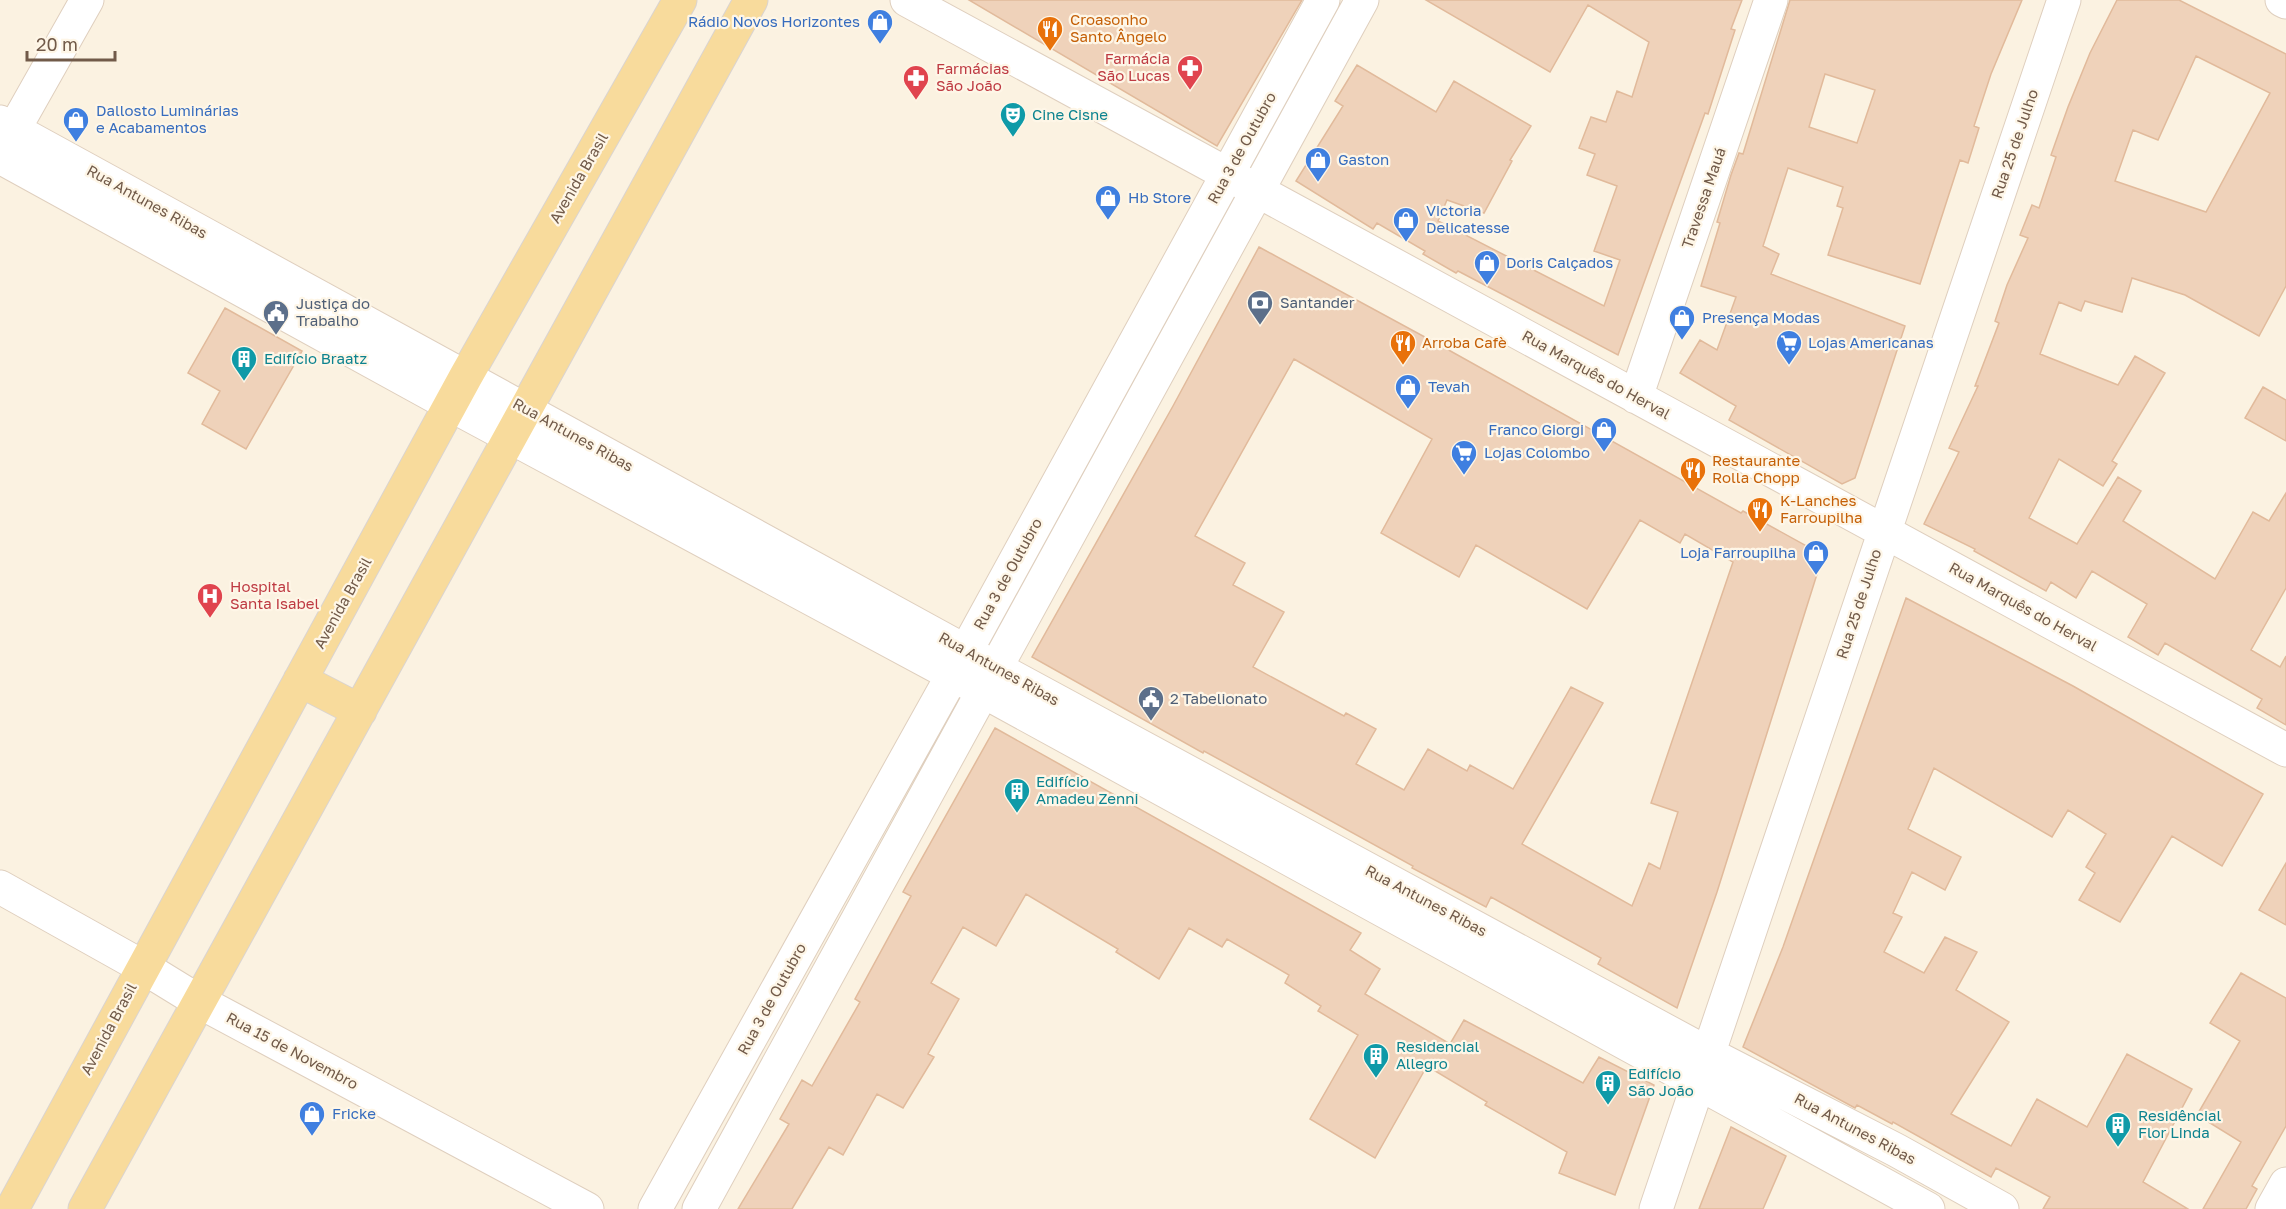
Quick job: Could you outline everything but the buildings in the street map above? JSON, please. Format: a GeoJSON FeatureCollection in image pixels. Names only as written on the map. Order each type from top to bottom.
{"type":"FeatureCollection","features":[{"type":"Feature","properties":{"kind":"main road","name":"Avenida Brasil"},"geometry":{"type":"LineString","coordinates":[[12,1209],[466,376],[680,0]]}},
{"type":"Feature","properties":{"kind":"main road"},"geometry":{"type":"LineString","coordinates":[[86,1209],[751,0]]}},
{"type":"Feature","properties":{"kind":"main road"},"geometry":{"type":"LineString","coordinates":[[300,680],[360,711]]}},
{"type":"Feature","properties":{"kind":"street"},"geometry":{"type":"LineString","coordinates":[[4,140],[87,0]]}},
{"type":"Feature","properties":{"kind":"street","name":"Rua Marquês do Herval"},"geometry":{"type":"LineString","coordinates":[[906,0],[2286,750]]}},
{"type":"Feature","properties":{"kind":"street","name":"Rua 3 de Outubro"},"geometry":{"type":"LineString","coordinates":[[655,1209],[959,663],[1323,0]]}},
{"type":"Feature","properties":{"kind":"street"},"geometry":{"type":"LineString","coordinates":[[699,1209],[1362,0]]}},
{"type":"Feature","properties":{"kind":"street","name":"Travessa Mauá"},"geometry":{"type":"LineString","coordinates":[[1636,396],[1771,0]]}},
{"type":"Feature","properties":{"kind":"street","name":"Rua 25 de Julho"},"geometry":{"type":"LineString","coordinates":[[1656,1209],[2064,0]]}},
{"type":"Feature","properties":{"kind":"street","name":"Rua Antunes Ribas"},"geometry":{"type":"LineString","coordinates":[[4,140],[350,312],[466,376],[518,423],[1705,1068],[1878,1181],[1928,1209]]}},
{"type":"Feature","properties":{"kind":"street","name":"Rua Antunes Ribas"},"geometry":{"type":"LineString","coordinates":[[4,140],[335,341],[451,405],[518,423]]}},
{"type":"Feature","properties":{"kind":"street"},"geometry":{"type":"LineString","coordinates":[[335,341],[350,312]]}},
{"type":"Feature","properties":{"kind":"street","name":"Rua 15 de Novembro"},"geometry":{"type":"LineString","coordinates":[[0,887],[143,967],[200,1002],[587,1209]]}},
{"type":"Feature","properties":{"kind":"street","name":"Rua Antunes Ribas"},"geometry":{"type":"LineString","coordinates":[[1705,1068],[1896,1150],[2002,1209]]}},
{"type":"Feature","properties":{"kind":"street"},"geometry":{"type":"LineString","coordinates":[[1878,1181],[1896,1150]]}},
{"type":"Feature","properties":{"kind":"street"},"geometry":{"type":"LineString","coordinates":[[2272,1209],[2286,1184]]}},
{"type":"Feature","properties":{"kind":"place","name":"Rádio Novos Horizontes"},"geometry":{"type":"Point","coordinates":[880,45]}},
{"type":"Feature","properties":{"kind":"place","name":"Croasonho Santo Ângelo"},"geometry":{"type":"Point","coordinates":[1050,52]}},
{"type":"Feature","properties":{"kind":"place","name":"Farmácia São Lucas"},"geometry":{"type":"Point","coordinates":[1190,91]}},
{"type":"Feature","properties":{"kind":"place","name":"Farmácias São João"},"geometry":{"type":"Point","coordinates":[916,101]}},
{"type":"Feature","properties":{"kind":"place","name":"Cine Cisne"},"geometry":{"type":"Point","coordinates":[1013,138]}},
{"type":"Feature","properties":{"kind":"place","name":"Dallosto Luminárias e Acabamentos"},"geometry":{"type":"Point","coordinates":[76,143]}},
{"type":"Feature","properties":{"kind":"place","name":"Gaston"},"geometry":{"type":"Point","coordinates":[1318,183]}},
{"type":"Feature","properties":{"kind":"place","name":"Hb Store"},"geometry":{"type":"Point","coordinates":[1108,221]}},
{"type":"Feature","properties":{"kind":"place","name":"Victoria Delicatesse"},"geometry":{"type":"Point","coordinates":[1406,243]}},
{"type":"Feature","properties":{"kind":"place","name":"Doris Calçados"},"geometry":{"type":"Point","coordinates":[1487,286]}},
{"type":"Feature","properties":{"kind":"place","name":"Santander"},"geometry":{"type":"Point","coordinates":[1260,326]}},
{"type":"Feature","properties":{"kind":"place","name":"Justiça do Trabalho"},"geometry":{"type":"Point","coordinates":[276,336]}},
{"type":"Feature","properties":{"kind":"place","name":"Presença Modas"},"geometry":{"type":"Point","coordinates":[1682,341]}},
{"type":"Feature","properties":{"kind":"place","name":"Arroba Cafè"},"geometry":{"type":"Point","coordinates":[1403,366]}},
{"type":"Feature","properties":{"kind":"place","name":"Lojas Americanas"},"geometry":{"type":"Point","coordinates":[1789,366]}},
{"type":"Feature","properties":{"kind":"place","name":"Edifício Braatz"},"geometry":{"type":"Point","coordinates":[244,382]}},
{"type":"Feature","properties":{"kind":"place","name":"Tevah"},"geometry":{"type":"Point","coordinates":[1408,410]}},
{"type":"Feature","properties":{"kind":"place","name":"Franco Giorgi"},"geometry":{"type":"Point","coordinates":[1604,453]}},
{"type":"Feature","properties":{"kind":"place","name":"Lojas Colombo"},"geometry":{"type":"Point","coordinates":[1464,476]}},
{"type":"Feature","properties":{"kind":"place","name":"Restaurante Rolla Chopp"},"geometry":{"type":"Point","coordinates":[1693,493]}},
{"type":"Feature","properties":{"kind":"place","name":"K-Lanches Farroupilha"},"geometry":{"type":"Point","coordinates":[1760,533]}},
{"type":"Feature","properties":{"kind":"place","name":"Loja Farroupilha"},"geometry":{"type":"Point","coordinates":[1816,576]}},
{"type":"Feature","properties":{"kind":"place","name":"Hospital Santa Isabel"},"geometry":{"type":"Point","coordinates":[210,619]}},
{"type":"Feature","properties":{"kind":"place","name":"2 Tabelionato"},"geometry":{"type":"Point","coordinates":[1151,722]}},
{"type":"Feature","properties":{"kind":"place","name":"Edifício Amadeu Zenni"},"geometry":{"type":"Point","coordinates":[1017,814]}},
{"type":"Feature","properties":{"kind":"place","name":"Residencial Allegro"},"geometry":{"type":"Point","coordinates":[1376,1079]}},
{"type":"Feature","properties":{"kind":"place","name":"Edifício São João"},"geometry":{"type":"Point","coordinates":[1608,1106]}},
{"type":"Feature","properties":{"kind":"place","name":"Fricke"},"geometry":{"type":"Point","coordinates":[312,1137]}},
{"type":"Feature","properties":{"kind":"place","name":"Residêncial Flor Linda"},"geometry":{"type":"Point","coordinates":[2118,1148]}}]}
